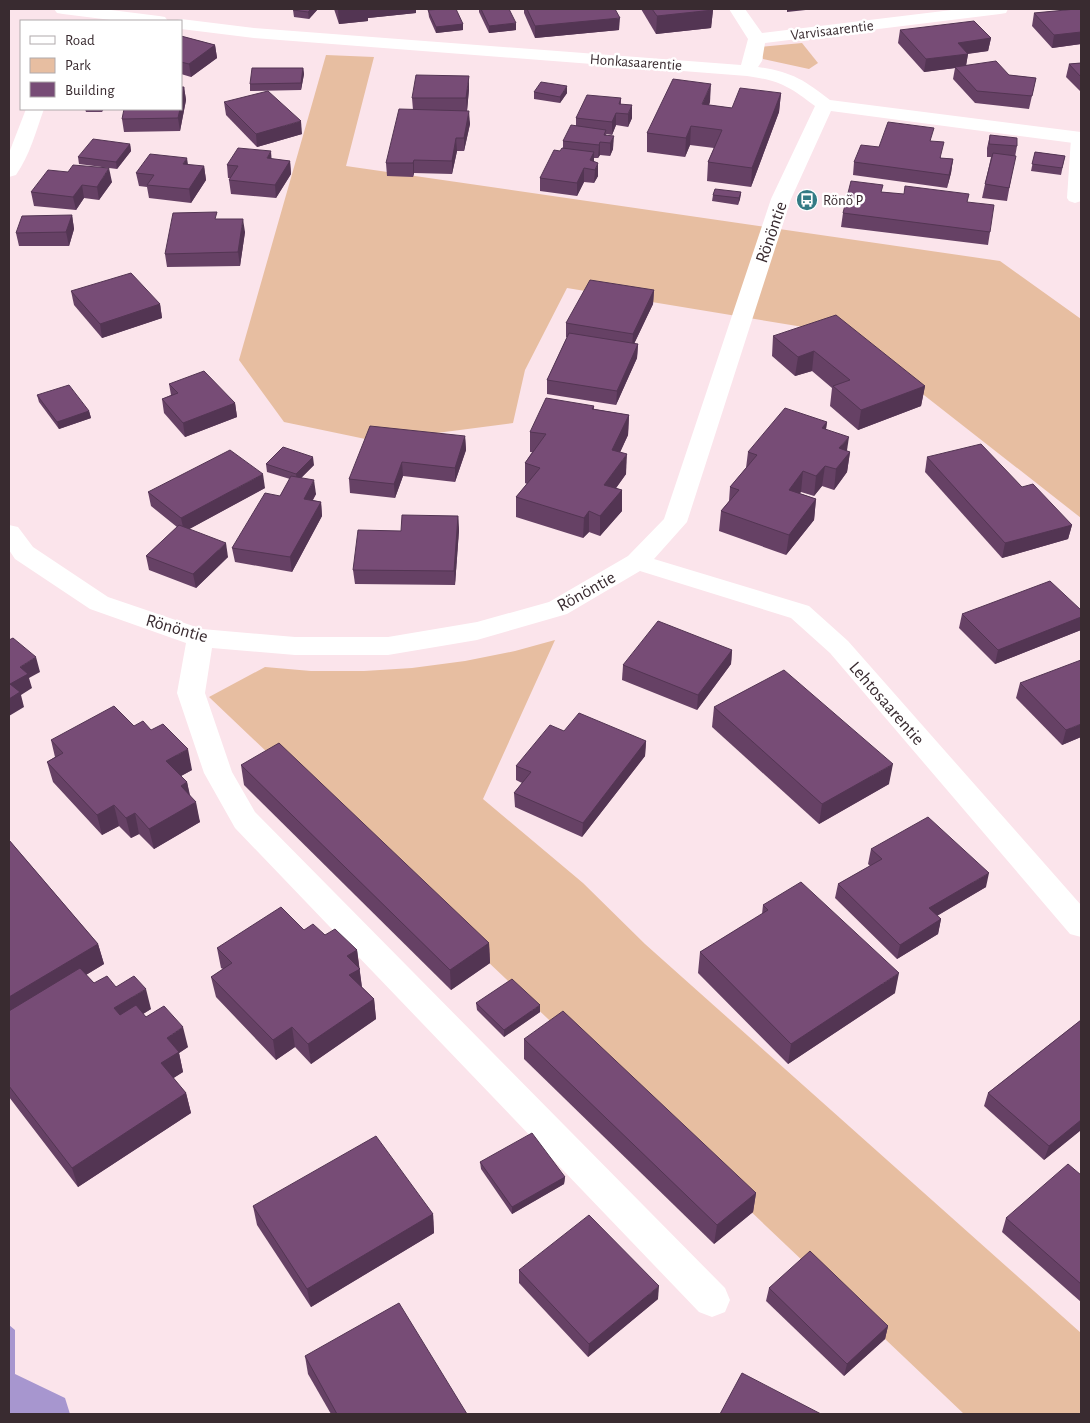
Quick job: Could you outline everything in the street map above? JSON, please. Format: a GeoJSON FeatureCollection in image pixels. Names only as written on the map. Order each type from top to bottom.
{"type":"FeatureCollection","features":[{"type":"Feature","properties":{"kind":"street"},"geometry":{"type":"LineString","coordinates":[[737,9],[757,39],[753,60],[747,71]]}},
{"type":"Feature","properties":{"kind":"street","name":"Varvisaarentie"},"geometry":{"type":"LineString","coordinates":[[757,39],[1000,9]]}},
{"type":"Feature","properties":{"kind":"street"},"geometry":{"type":"LineString","coordinates":[[64,13],[147,20]]}},
{"type":"Feature","properties":{"kind":"street","name":"Honkasaarentie"},"geometry":{"type":"LineString","coordinates":[[182,24],[254,33],[776,74],[796,83],[825,105],[1080,138]]}},
{"type":"Feature","properties":{"kind":"street","name":"Rönöntie"},"geometry":{"type":"LineString","coordinates":[[9,533],[24,553],[99,603],[200,638],[294,646],[388,646],[477,631],[558,608],[638,562],[675,522],[782,199],[825,105]]}},
{"type":"Feature","properties":{"kind":"street"},"geometry":{"type":"LineString","coordinates":[[9,171],[19,152],[35,110]]}},
{"type":"Feature","properties":{"kind":"street","name":"Lehtosaarentie"},"geometry":{"type":"LineString","coordinates":[[638,562],[800,612],[839,646],[1081,926]]}},
{"type":"Feature","properties":{"kind":"street"},"geometry":{"type":"LineString","coordinates":[[200,638],[191,693],[218,773],[245,820],[712,1300]]}},
{"type":"Feature","properties":{"kind":"lane"},"geometry":{"type":"LineString","coordinates":[[1075,198],[1080,138]]}},
{"type":"Feature","properties":{"kind":"green space"},"geometry":{"type":"Polygon","coordinates":[[[802,43],[818,63],[809,69],[763,59],[759,47],[802,43]]]}},
{"type":"Feature","properties":{"kind":"green space"},"geometry":{"type":"Polygon","coordinates":[[[326,55],[374,57],[346,166],[1000,261],[1081,319],[1081,518],[846,334],[567,288],[525,370],[513,423],[375,441],[284,422],[239,360],[326,55]]]}},
{"type":"Feature","properties":{"kind":"green space"},"geometry":{"type":"Polygon","coordinates":[[[555,640],[483,799],[583,883],[645,944],[1081,1333],[1081,1414],[964,1414],[209,697],[265,667],[311,671],[364,671],[412,668],[465,661],[515,651],[555,640]]]}},
{"type":"Feature","properties":{"kind":"shaded area"},"geometry":{"type":"Polygon","coordinates":[[[9,1325],[15,1330],[15,1374],[65,1398],[70,1414],[9,1414],[9,1325]]]}},
{"type":"Feature","properties":{"kind":"building"},"geometry":{"type":"Polygon","coordinates":[[[294,9],[311,9],[308,12],[294,9]]]}},
{"type":"Feature","properties":{"kind":"building"},"geometry":{"type":"Polygon","coordinates":[[[456,9],[463,24],[436,27],[428,10],[456,9]]]}},
{"type":"Feature","properties":{"kind":"building"},"geometry":{"type":"Polygon","coordinates":[[[481,9],[509,9],[516,23],[489,26],[481,9]]]}},
{"type":"Feature","properties":{"kind":"building"},"geometry":{"type":"Polygon","coordinates":[[[527,9],[615,9],[620,18],[535,26],[527,9]]]}},
{"type":"Feature","properties":{"kind":"building"},"geometry":{"type":"Polygon","coordinates":[[[652,9],[712,9],[713,10],[657,16],[652,9]]]}},
{"type":"Feature","properties":{"kind":"building"},"geometry":{"type":"Polygon","coordinates":[[[1081,9],[1081,32],[1054,35],[1034,13],[1081,9]]]}},
{"type":"Feature","properties":{"kind":"building"},"geometry":{"type":"Polygon","coordinates":[[[974,21],[991,38],[958,43],[968,54],[926,59],[900,30],[974,21]]]}},
{"type":"Feature","properties":{"kind":"building"},"geometry":{"type":"Polygon","coordinates":[[[182,36],[215,45],[189,64],[182,62],[182,36]]]}},
{"type":"Feature","properties":{"kind":"building"},"geometry":{"type":"Polygon","coordinates":[[[996,61],[1009,75],[1036,78],[1032,96],[977,91],[955,67],[996,61]]]}},
{"type":"Feature","properties":{"kind":"building"},"geometry":{"type":"Polygon","coordinates":[[[1081,63],[1081,77],[1069,64],[1081,63]]]}},
{"type":"Feature","properties":{"kind":"building"},"geometry":{"type":"Polygon","coordinates":[[[252,68],[303,68],[301,83],[250,84],[252,68]]]}},
{"type":"Feature","properties":{"kind":"building"},"geometry":{"type":"Polygon","coordinates":[[[416,75],[469,76],[466,98],[412,98],[416,75]]]}},
{"type":"Feature","properties":{"kind":"building"},"geometry":{"type":"Polygon","coordinates":[[[673,79],[711,84],[702,104],[732,108],[740,88],[781,93],[752,168],[708,162],[722,130],[691,126],[686,138],[647,133],[673,79]]]}},
{"type":"Feature","properties":{"kind":"building"},"geometry":{"type":"Polygon","coordinates":[[[541,82],[567,86],[560,97],[534,92],[541,82]]]}},
{"type":"Feature","properties":{"kind":"building"},"geometry":{"type":"Polygon","coordinates":[[[268,91],[301,121],[256,134],[224,102],[268,91]]]}},
{"type":"Feature","properties":{"kind":"building"},"geometry":{"type":"Polygon","coordinates":[[[587,95],[621,98],[619,104],[632,105],[628,114],[616,113],[612,122],[576,118],[587,95]]]}},
{"type":"Feature","properties":{"kind":"building"},"geometry":{"type":"Polygon","coordinates":[[[399,109],[469,111],[464,138],[456,138],[452,161],[414,160],[413,163],[386,163],[399,109]]]}},
{"type":"Feature","properties":{"kind":"building"},"geometry":{"type":"Polygon","coordinates":[[[124,110],[180,110],[178,118],[122,119],[124,110]]]}},
{"type":"Feature","properties":{"kind":"building"},"geometry":{"type":"Polygon","coordinates":[[[888,122],[934,128],[930,141],[944,142],[940,158],[953,159],[949,175],[854,162],[861,145],[879,147],[888,122]]]}},
{"type":"Feature","properties":{"kind":"building"},"geometry":{"type":"Polygon","coordinates":[[[571,125],[606,130],[604,135],[614,136],[610,143],[600,142],[599,145],[563,141],[571,125]]]}},
{"type":"Feature","properties":{"kind":"building"},"geometry":{"type":"Polygon","coordinates":[[[990,135],[1017,138],[1017,146],[989,144],[990,135]]]}},
{"type":"Feature","properties":{"kind":"building"},"geometry":{"type":"Polygon","coordinates":[[[93,139],[130,144],[116,162],[78,157],[93,139]]]}},
{"type":"Feature","properties":{"kind":"building"},"geometry":{"type":"Polygon","coordinates":[[[238,148],[271,151],[267,158],[290,161],[275,185],[229,180],[238,166],[227,165],[238,148]]]}},
{"type":"Feature","properties":{"kind":"building"},"geometry":{"type":"Polygon","coordinates":[[[562,148],[594,152],[590,160],[598,163],[595,170],[584,168],[577,183],[540,178],[554,150],[560,151],[562,148]]]}},
{"type":"Feature","properties":{"kind":"building"},"geometry":{"type":"Polygon","coordinates":[[[1035,152],[1065,156],[1062,168],[1032,164],[1035,152]]]}},
{"type":"Feature","properties":{"kind":"building"},"geometry":{"type":"Polygon","coordinates":[[[993,153],[1016,156],[1009,188],[985,184],[993,153]]]}},
{"type":"Feature","properties":{"kind":"building"},"geometry":{"type":"Polygon","coordinates":[[[150,154],[187,158],[183,164],[204,166],[189,189],[147,185],[154,175],[136,173],[150,154]]]}},
{"type":"Feature","properties":{"kind":"building"},"geometry":{"type":"Polygon","coordinates":[[[73,165],[109,168],[97,187],[82,185],[73,197],[31,192],[48,170],[68,172],[73,165]]]}},
{"type":"Feature","properties":{"kind":"building"},"geometry":{"type":"Polygon","coordinates":[[[851,181],[883,185],[881,192],[904,194],[905,186],[969,194],[967,202],[994,205],[990,232],[843,213],[851,181]]]}},
{"type":"Feature","properties":{"kind":"building"},"geometry":{"type":"Polygon","coordinates":[[[715,189],[741,192],[739,198],[713,195],[715,189]]]}},
{"type":"Feature","properties":{"kind":"building"},"geometry":{"type":"Polygon","coordinates":[[[217,212],[215,219],[243,219],[238,252],[165,254],[173,213],[217,212]]]}},
{"type":"Feature","properties":{"kind":"building"},"geometry":{"type":"Polygon","coordinates":[[[72,215],[66,232],[16,233],[22,216],[72,215]]]}},
{"type":"Feature","properties":{"kind":"building"},"geometry":{"type":"Polygon","coordinates":[[[131,273],[160,304],[100,324],[71,291],[131,273]]]}},
{"type":"Feature","properties":{"kind":"building"},"geometry":{"type":"Polygon","coordinates":[[[590,280],[654,290],[633,334],[566,323],[590,280]]]}},
{"type":"Feature","properties":{"kind":"building"},"geometry":{"type":"Polygon","coordinates":[[[836,315],[925,386],[861,410],[833,386],[850,380],[814,351],[798,357],[773,336],[836,315]]]}},
{"type":"Feature","properties":{"kind":"building"},"geometry":{"type":"Polygon","coordinates":[[[569,333],[638,344],[617,391],[547,380],[569,333]]]}},
{"type":"Feature","properties":{"kind":"building"},"geometry":{"type":"Polygon","coordinates":[[[204,371],[235,403],[183,423],[162,399],[178,393],[169,384],[204,371]]]}},
{"type":"Feature","properties":{"kind":"building"},"geometry":{"type":"Polygon","coordinates":[[[69,385],[89,411],[57,422],[37,395],[69,385]]]}},
{"type":"Feature","properties":{"kind":"building"},"geometry":{"type":"Polygon","coordinates":[[[546,398],[594,406],[592,409],[629,415],[612,450],[627,454],[604,485],[622,490],[600,516],[589,511],[584,518],[516,497],[540,468],[525,463],[546,434],[530,432],[546,398]]]}},
{"type":"Feature","properties":{"kind":"building"},"geometry":{"type":"Polygon","coordinates":[[[785,408],[827,422],[822,428],[849,437],[839,448],[850,452],[836,469],[825,466],[816,476],[803,471],[789,490],[816,499],[789,535],[721,511],[739,490],[730,487],[757,455],[748,452],[785,408]]]}},
{"type":"Feature","properties":{"kind":"building"},"geometry":{"type":"Polygon","coordinates":[[[370,426],[465,436],[455,468],[402,462],[394,484],[349,479],[370,426]]]}},
{"type":"Feature","properties":{"kind":"building"},"geometry":{"type":"Polygon","coordinates":[[[981,444],[1022,487],[1033,484],[1072,525],[1005,543],[927,457],[981,444]]]}},
{"type":"Feature","properties":{"kind":"building"},"geometry":{"type":"Polygon","coordinates":[[[283,447],[313,457],[296,474],[266,464],[283,447]]]}},
{"type":"Feature","properties":{"kind":"building"},"geometry":{"type":"Polygon","coordinates":[[[230,450],[263,474],[181,518],[148,492],[230,450]]]}},
{"type":"Feature","properties":{"kind":"building"},"geometry":{"type":"Polygon","coordinates":[[[291,476],[314,480],[304,499],[321,502],[290,557],[232,548],[265,493],[280,496],[291,476]]]}},
{"type":"Feature","properties":{"kind":"building"},"geometry":{"type":"Polygon","coordinates":[[[402,515],[458,516],[454,571],[353,570],[358,530],[401,531],[402,515]]]}},
{"type":"Feature","properties":{"kind":"building"},"geometry":{"type":"Polygon","coordinates":[[[179,525],[226,543],[193,574],[146,556],[179,525]]]}},
{"type":"Feature","properties":{"kind":"building"},"geometry":{"type":"Polygon","coordinates":[[[1050,581],[1081,610],[1081,617],[998,650],[962,614],[1050,581]]]}},
{"type":"Feature","properties":{"kind":"building"},"geometry":{"type":"Polygon","coordinates":[[[658,621],[732,650],[698,695],[623,665],[658,621]]]}},
{"type":"Feature","properties":{"kind":"building"},"geometry":{"type":"Polygon","coordinates":[[[13,638],[36,657],[20,667],[28,674],[10,684],[20,692],[9,699],[9,640],[13,638]]]}},
{"type":"Feature","properties":{"kind":"building"},"geometry":{"type":"Polygon","coordinates":[[[1081,660],[1081,724],[1066,730],[1020,683],[1081,660]]]}},
{"type":"Feature","properties":{"kind":"building"},"geometry":{"type":"Polygon","coordinates":[[[784,670],[893,764],[822,804],[714,707],[784,670]]]}},
{"type":"Feature","properties":{"kind":"building"},"geometry":{"type":"Polygon","coordinates":[[[114,706],[134,726],[143,721],[151,730],[163,724],[188,749],[166,761],[187,782],[181,786],[196,802],[149,829],[135,813],[126,818],[114,805],[97,815],[47,762],[63,753],[51,740],[114,706]]]}},
{"type":"Feature","properties":{"kind":"building"},"geometry":{"type":"Polygon","coordinates":[[[579,713],[646,741],[583,823],[514,793],[531,772],[516,766],[550,725],[564,731],[579,713]]]}},
{"type":"Feature","properties":{"kind":"building"},"geometry":{"type":"Polygon","coordinates":[[[279,743],[489,943],[450,970],[241,765],[279,743]]]}},
{"type":"Feature","properties":{"kind":"building"},"geometry":{"type":"Polygon","coordinates":[[[928,817],[989,873],[929,908],[941,919],[900,945],[838,884],[882,859],[871,849],[928,817]]]}},
{"type":"Feature","properties":{"kind":"building"},"geometry":{"type":"Polygon","coordinates":[[[9,840],[98,944],[9,997],[9,840]]]}},
{"type":"Feature","properties":{"kind":"building"},"geometry":{"type":"Polygon","coordinates":[[[801,882],[899,973],[791,1044],[700,952],[768,910],[763,905],[801,882]]]}},
{"type":"Feature","properties":{"kind":"building"},"geometry":{"type":"Polygon","coordinates":[[[281,907],[304,930],[313,924],[325,935],[335,929],[357,950],[347,956],[360,969],[349,975],[374,999],[308,1044],[292,1027],[273,1040],[211,977],[232,963],[217,948],[281,907]]]}},
{"type":"Feature","properties":{"kind":"building"},"geometry":{"type":"Polygon","coordinates":[[[80,968],[94,983],[107,976],[116,987],[134,976],[146,989],[114,1008],[120,1015],[136,1005],[146,1017],[164,1006],[183,1027],[167,1038],[179,1052],[161,1063],[186,1093],[72,1168],[9,1086],[9,1011],[80,968]]]}},
{"type":"Feature","properties":{"kind":"building"},"geometry":{"type":"Polygon","coordinates":[[[512,979],[540,1005],[504,1030],[476,1003],[512,979]]]}},
{"type":"Feature","properties":{"kind":"building"},"geometry":{"type":"Polygon","coordinates":[[[563,1011],[756,1193],[717,1225],[524,1039],[563,1011]]]}},
{"type":"Feature","properties":{"kind":"building"},"geometry":{"type":"Polygon","coordinates":[[[1081,1020],[1081,1120],[1049,1146],[988,1093],[1081,1020]]]}},
{"type":"Feature","properties":{"kind":"building"},"geometry":{"type":"Polygon","coordinates":[[[532,1133],[565,1177],[512,1207],[480,1162],[532,1133]]]}},
{"type":"Feature","properties":{"kind":"building"},"geometry":{"type":"Polygon","coordinates":[[[376,1136],[433,1214],[307,1289],[253,1206],[376,1136]]]}},
{"type":"Feature","properties":{"kind":"building"},"geometry":{"type":"Polygon","coordinates":[[[1068,1164],[1081,1175],[1081,1284],[1006,1218],[1068,1164]]]}},
{"type":"Feature","properties":{"kind":"building"},"geometry":{"type":"Polygon","coordinates":[[[589,1215],[659,1286],[589,1344],[519,1270],[589,1215]]]}},
{"type":"Feature","properties":{"kind":"building"},"geometry":{"type":"Polygon","coordinates":[[[810,1251],[888,1326],[847,1364],[769,1288],[810,1251]]]}},
{"type":"Feature","properties":{"kind":"building"},"geometry":{"type":"Polygon","coordinates":[[[399,1303],[467,1414],[337,1414],[305,1356],[399,1303]]]}},
{"type":"Feature","properties":{"kind":"building"},"geometry":{"type":"Polygon","coordinates":[[[742,1373],[821,1414],[720,1414],[742,1373]]]}},
{"type":"Feature","properties":{"kind":"place","name":"Rönö P"},"geometry":{"type":"Point","coordinates":[807,200]}}]}
